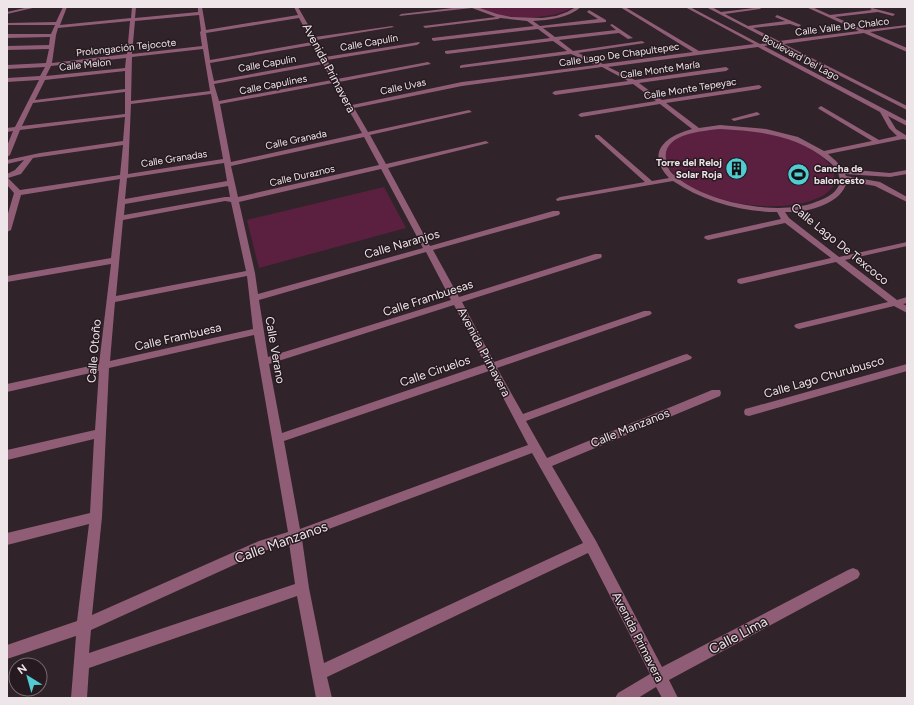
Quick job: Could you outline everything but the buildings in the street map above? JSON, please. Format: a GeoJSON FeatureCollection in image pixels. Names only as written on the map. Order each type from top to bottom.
{"type":"FeatureCollection","features":[{"type":"Feature","properties":{"kind":"street"},"geometry":{"type":"LineString","coordinates":[[7,12],[35,7]]}},
{"type":"Feature","properties":{"kind":"street"},"geometry":{"type":"LineString","coordinates":[[7,155],[16,128],[49,64],[53,35],[65,7]]}},
{"type":"Feature","properties":{"kind":"street","name":"Calle Otoño"},"geometry":{"type":"LineString","coordinates":[[79,698],[84,626],[96,516],[104,367],[124,176],[128,114],[128,69],[134,7]]}},
{"type":"Feature","properties":{"kind":"street","name":"Avenida Primavera"},"geometry":{"type":"LineString","coordinates":[[296,7],[349,107],[366,134],[490,366],[591,546],[670,698]]}},
{"type":"Feature","properties":{"kind":"street"},"geometry":{"type":"LineString","coordinates":[[401,15],[473,7],[492,15],[506,18],[528,19],[566,14],[579,7]]}},
{"type":"Feature","properties":{"kind":"street"},"geometry":{"type":"LineString","coordinates":[[622,7],[698,53]]}},
{"type":"Feature","properties":{"kind":"street","name":"Boulevard Del Lago"},"geometry":{"type":"LineString","coordinates":[[686,7],[907,124]]}},
{"type":"Feature","properties":{"kind":"street","name":"Boulevard Del Lago"},"geometry":{"type":"LineString","coordinates":[[708,7],[907,108]]}},
{"type":"Feature","properties":{"kind":"street"},"geometry":{"type":"LineString","coordinates":[[808,7],[907,50]]}},
{"type":"Feature","properties":{"kind":"street"},"geometry":{"type":"LineString","coordinates":[[720,13],[760,8]]}},
{"type":"Feature","properties":{"kind":"street"},"geometry":{"type":"LineString","coordinates":[[868,8],[893,15]]}},
{"type":"Feature","properties":{"kind":"street"},"geometry":{"type":"LineString","coordinates":[[7,24],[57,25],[133,19],[200,10]]}},
{"type":"Feature","properties":{"kind":"street","name":"Calle Verano"},"geometry":{"type":"LineString","coordinates":[[200,10],[207,62],[217,104],[231,184],[236,200],[251,273],[258,331],[295,536],[302,588],[324,698]]}},
{"type":"Feature","properties":{"kind":"street"},"geometry":{"type":"LineString","coordinates":[[440,45],[433,37],[604,20],[589,11]]}},
{"type":"Feature","properties":{"kind":"street"},"geometry":{"type":"LineString","coordinates":[[831,16],[878,11]]}},
{"type":"Feature","properties":{"kind":"street"},"geometry":{"type":"LineString","coordinates":[[202,32],[302,16]]}},
{"type":"Feature","properties":{"kind":"street"},"geometry":{"type":"LineString","coordinates":[[777,16],[799,26]]}},
{"type":"Feature","properties":{"kind":"street"},"geometry":{"type":"LineString","coordinates":[[419,21],[426,28],[506,18]]}},
{"type":"Feature","properties":{"kind":"street"},"geometry":{"type":"LineString","coordinates":[[528,19],[571,52],[634,82],[697,130]]}},
{"type":"Feature","properties":{"kind":"street"},"geometry":{"type":"LineString","coordinates":[[748,27],[791,22]]}},
{"type":"Feature","properties":{"kind":"street"},"geometry":{"type":"LineString","coordinates":[[612,25],[630,38]]}},
{"type":"Feature","properties":{"kind":"street","name":"Calle Valle De Chalco"},"geometry":{"type":"LineString","coordinates":[[779,43],[907,26]]}},
{"type":"Feature","properties":{"kind":"street"},"geometry":{"type":"LineString","coordinates":[[207,62],[392,27]]}},
{"type":"Feature","properties":{"kind":"street"},"geometry":{"type":"LineString","coordinates":[[888,29],[901,32]]}},
{"type":"Feature","properties":{"kind":"street"},"geometry":{"type":"LineString","coordinates":[[447,52],[620,31]]}},
{"type":"Feature","properties":{"kind":"street"},"geometry":{"type":"LineString","coordinates":[[7,36],[53,35]]}},
{"type":"Feature","properties":{"kind":"street","name":"Calle Capulín"},"geometry":{"type":"LineString","coordinates":[[324,60],[417,43]]}},
{"type":"Feature","properties":{"kind":"street"},"geometry":{"type":"LineString","coordinates":[[462,67],[642,43]]}},
{"type":"Feature","properties":{"kind":"street","name":"Calle Lago De Chapultepec"},"geometry":{"type":"LineString","coordinates":[[462,84],[779,43]]}},
{"type":"Feature","properties":{"kind":"street"},"geometry":{"type":"LineString","coordinates":[[7,48],[50,49]]}},
{"type":"Feature","properties":{"kind":"street","name":"Prolongación Tejocote"},"geometry":{"type":"LineString","coordinates":[[7,67],[205,48]]}},
{"type":"Feature","properties":{"kind":"street"},"geometry":{"type":"LineString","coordinates":[[7,53],[50,49]]}},
{"type":"Feature","properties":{"kind":"street","name":"Calle Capulin"},"geometry":{"type":"LineString","coordinates":[[127,103],[212,87],[324,60]]}},
{"type":"Feature","properties":{"kind":"street","name":"Calle Capulines"},"geometry":{"type":"LineString","coordinates":[[217,104],[428,64]]}},
{"type":"Feature","properties":{"kind":"street","name":"Calle Melon"},"geometry":{"type":"LineString","coordinates":[[7,80],[43,78],[128,69]]}},
{"type":"Feature","properties":{"kind":"street","name":"Calle Monte María"},"geometry":{"type":"LineString","coordinates":[[555,94],[726,69]]}},
{"type":"Feature","properties":{"kind":"street","name":"Calle Uvas"},"geometry":{"type":"LineString","coordinates":[[349,107],[462,84]]}},
{"type":"Feature","properties":{"kind":"street","name":"Calle Monte Tepeyac"},"geometry":{"type":"LineString","coordinates":[[581,115],[759,88]]}},
{"type":"Feature","properties":{"kind":"street"},"geometry":{"type":"LineString","coordinates":[[30,102],[128,90]]}},
{"type":"Feature","properties":{"kind":"street"},"geometry":{"type":"LineString","coordinates":[[821,108],[878,142]]}},
{"type":"Feature","properties":{"kind":"street"},"geometry":{"type":"LineString","coordinates":[[883,111],[886,123],[905,138]]}},
{"type":"Feature","properties":{"kind":"street"},"geometry":{"type":"LineString","coordinates":[[366,134],[469,112]]}},
{"type":"Feature","properties":{"kind":"street"},"geometry":{"type":"LineString","coordinates":[[7,130],[128,114]]}},
{"type":"Feature","properties":{"kind":"street"},"geometry":{"type":"LineString","coordinates":[[746,128],[734,119],[757,114]]}},
{"type":"Feature","properties":{"kind":"street"},"geometry":{"type":"LineString","coordinates":[[720,127],[746,128],[780,134],[810,146],[822,153],[836,165],[842,174],[841,188],[833,197],[820,204],[801,208],[779,210],[759,209],[719,201],[701,195],[674,179],[665,168],[661,158],[663,149],[670,140],[682,134],[697,130],[720,127]]}},
{"type":"Feature","properties":{"kind":"street","name":"Calle Granada"},"geometry":{"type":"LineString","coordinates":[[228,162],[366,134]]}},
{"type":"Feature","properties":{"kind":"street"},"geometry":{"type":"LineString","coordinates":[[597,136],[650,183]]}},
{"type":"Feature","properties":{"kind":"street"},"geometry":{"type":"LineString","coordinates":[[822,153],[905,138]]}},
{"type":"Feature","properties":{"kind":"street"},"geometry":{"type":"LineString","coordinates":[[7,162],[125,143]]}},
{"type":"Feature","properties":{"kind":"street","name":"Calle Duraznos"},"geometry":{"type":"LineString","coordinates":[[120,218],[225,199],[236,200],[486,143]]}},
{"type":"Feature","properties":{"kind":"street"},"geometry":{"type":"LineString","coordinates":[[7,176],[18,172],[31,157]]}},
{"type":"Feature","properties":{"kind":"street","name":"Calle Granadas"},"geometry":{"type":"LineString","coordinates":[[18,193],[124,176],[228,162]]}},
{"type":"Feature","properties":{"kind":"street"},"geometry":{"type":"LineString","coordinates":[[842,174],[890,175],[907,172]]}},
{"type":"Feature","properties":{"kind":"street"},"geometry":{"type":"LineString","coordinates":[[842,174],[877,184],[907,200]]}},
{"type":"Feature","properties":{"kind":"street"},"geometry":{"type":"LineString","coordinates":[[560,199],[674,179]]}},
{"type":"Feature","properties":{"kind":"street"},"geometry":{"type":"LineString","coordinates":[[7,180],[18,193],[7,230]]}},
{"type":"Feature","properties":{"kind":"street"},"geometry":{"type":"LineString","coordinates":[[121,202],[231,184]]}},
{"type":"Feature","properties":{"kind":"street","name":"Calle Lago De Texcoco"},"geometry":{"type":"LineString","coordinates":[[779,210],[786,220],[895,303],[907,310]]}},
{"type":"Feature","properties":{"kind":"street","name":"Calle Naranjos"},"geometry":{"type":"LineString","coordinates":[[254,298],[556,213]]}},
{"type":"Feature","properties":{"kind":"street"},"geometry":{"type":"LineString","coordinates":[[708,238],[786,220]]}},
{"type":"Feature","properties":{"kind":"street"},"geometry":{"type":"LineString","coordinates":[[742,281],[907,244]]}},
{"type":"Feature","properties":{"kind":"street","name":"Calle Frambuesas"},"geometry":{"type":"LineString","coordinates":[[264,362],[598,256]]}},
{"type":"Feature","properties":{"kind":"street"},"geometry":{"type":"LineString","coordinates":[[7,279],[116,260]]}},
{"type":"Feature","properties":{"kind":"street"},"geometry":{"type":"LineString","coordinates":[[112,300],[251,273]]}},
{"type":"Feature","properties":{"kind":"street"},"geometry":{"type":"LineString","coordinates":[[799,326],[907,300]]}},
{"type":"Feature","properties":{"kind":"street","name":"Calle Ciruelos"},"geometry":{"type":"LineString","coordinates":[[278,439],[647,313]]}},
{"type":"Feature","properties":{"kind":"street","name":"Calle Frambuesa"},"geometry":{"type":"LineString","coordinates":[[7,388],[258,331]]}},
{"type":"Feature","properties":{"kind":"street"},"geometry":{"type":"LineString","coordinates":[[520,419],[687,357]]}},
{"type":"Feature","properties":{"kind":"street","name":"Calle Lago Churubusco"},"geometry":{"type":"LineString","coordinates":[[748,412],[907,367]]}},
{"type":"Feature","properties":{"kind":"street","name":"Calle Manzanos"},"geometry":{"type":"LineString","coordinates":[[544,464],[716,392]]}},
{"type":"Feature","properties":{"kind":"street"},"geometry":{"type":"LineString","coordinates":[[7,455],[101,433]]}},
{"type":"Feature","properties":{"kind":"street","name":"Calle Manzanos"},"geometry":{"type":"LineString","coordinates":[[7,652],[84,626],[264,545],[295,536],[535,447]]}},
{"type":"Feature","properties":{"kind":"street"},"geometry":{"type":"LineString","coordinates":[[7,539],[96,516]]}},
{"type":"Feature","properties":{"kind":"street"},"geometry":{"type":"LineString","coordinates":[[319,674],[591,546]]}},
{"type":"Feature","properties":{"kind":"street","name":"Calle Lima"},"geometry":{"type":"LineString","coordinates":[[624,698],[659,677],[853,574]]}},
{"type":"Feature","properties":{"kind":"street"},"geometry":{"type":"LineString","coordinates":[[82,663],[302,588]]}},
{"type":"Feature","properties":{"kind":"shaded area"},"geometry":{"type":"Polygon","coordinates":[[[477,7],[573,7],[564,12],[552,15],[525,18],[498,15],[477,7]]]}},
{"type":"Feature","properties":{"kind":"shaded area"},"geometry":{"type":"Polygon","coordinates":[[[716,129],[761,132],[792,140],[806,146],[829,164],[834,174],[834,184],[830,191],[823,196],[807,202],[779,206],[763,206],[731,202],[716,198],[689,186],[670,170],[664,156],[665,150],[678,138],[697,132],[716,129]]]}},
{"type":"Feature","properties":{"kind":"shaded area"},"geometry":{"type":"Polygon","coordinates":[[[384,187],[406,228],[259,268],[247,220],[384,187]]]}},
{"type":"Feature","properties":{"kind":"place","name":"Torre del Reloj Solar Roja"},"geometry":{"type":"Point","coordinates":[737,168]}},
{"type":"Feature","properties":{"kind":"place","name":"Cancha de baloncesto"},"geometry":{"type":"Point","coordinates":[799,174]}}]}
